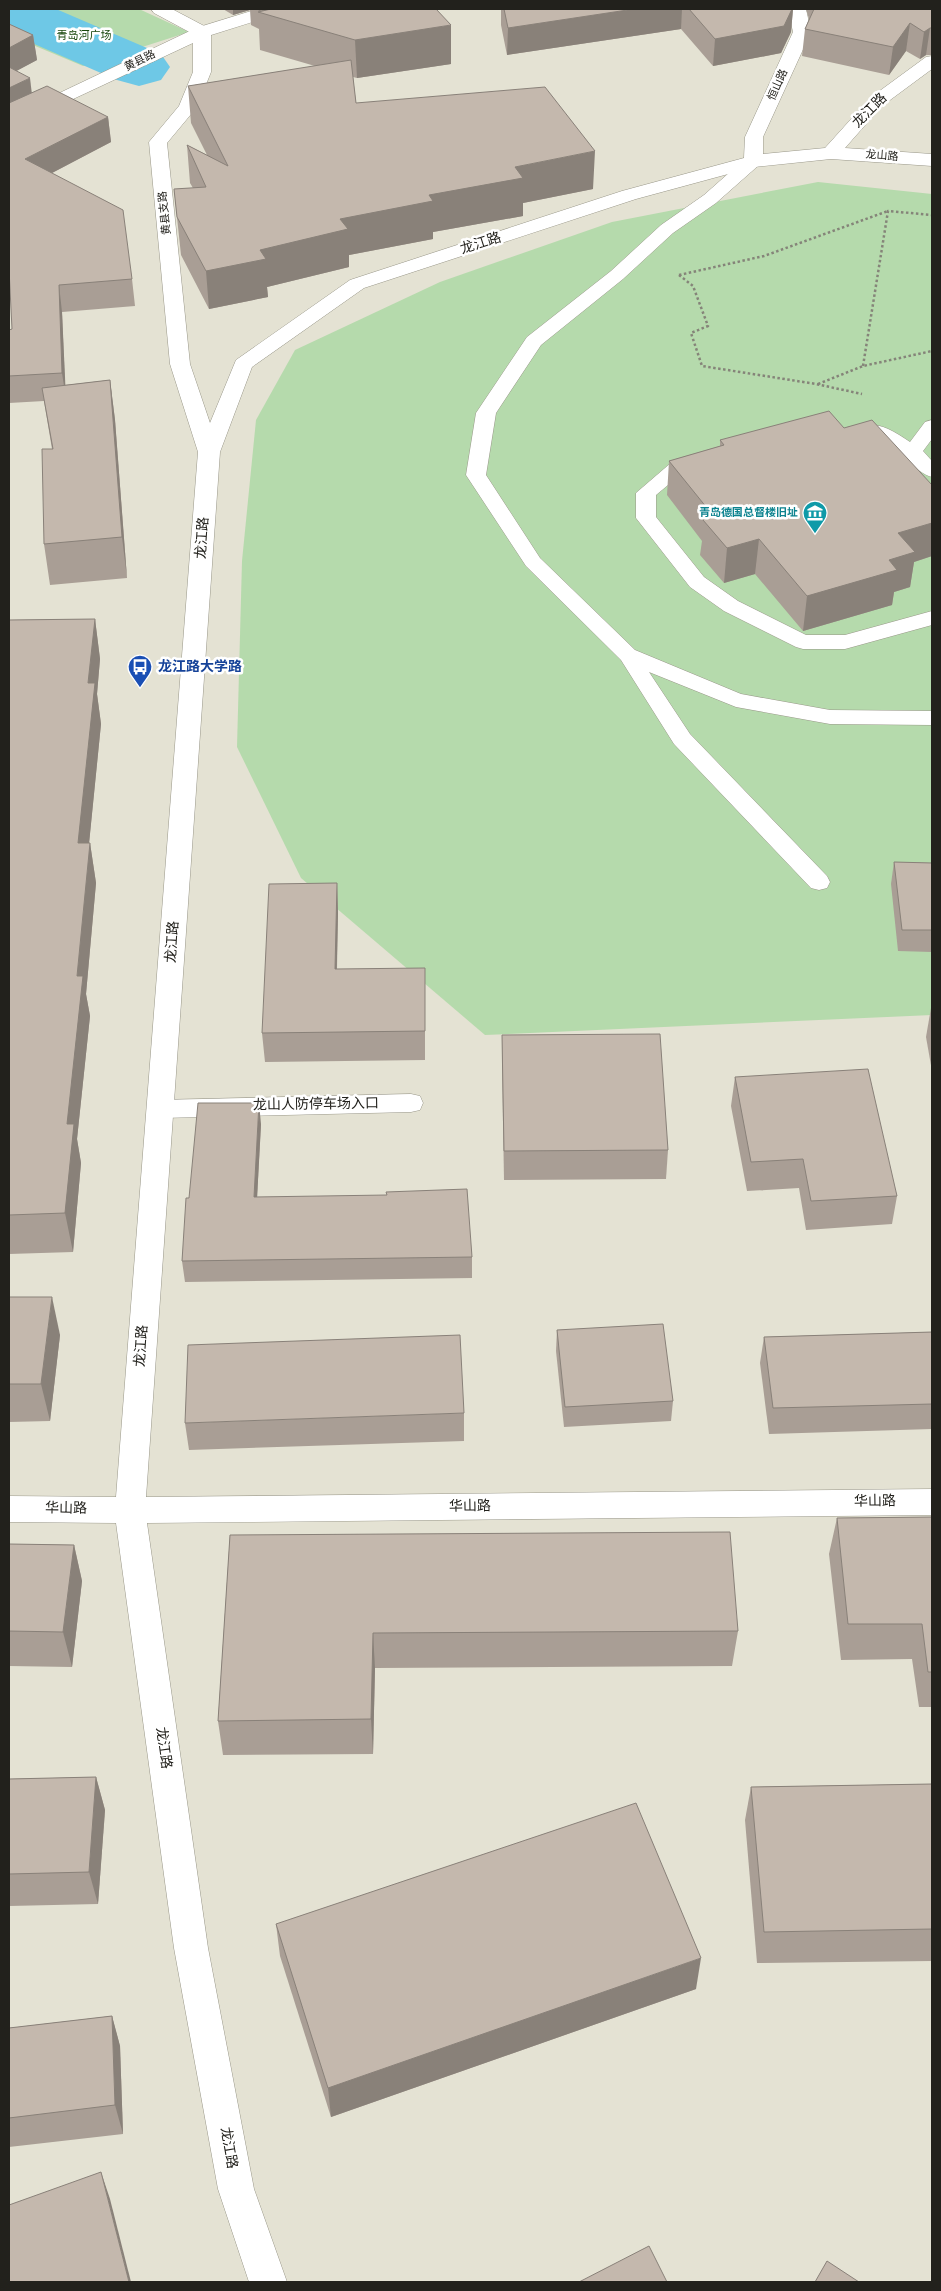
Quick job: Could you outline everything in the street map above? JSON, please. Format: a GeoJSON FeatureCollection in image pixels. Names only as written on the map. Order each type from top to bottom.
{"type":"FeatureCollection","features":[{"type":"Feature","properties":{"kind":"street"},"geometry":{"type":"LineString","coordinates":[[160,9],[201,32]]}},
{"type":"Feature","properties":{"kind":"street","name":"黄县路"},"geometry":{"type":"LineString","coordinates":[[9,124],[201,32],[275,9]]}},
{"type":"Feature","properties":{"kind":"street","name":"恒山路"},"geometry":{"type":"LineString","coordinates":[[753,161],[754,137],[802,32],[797,9]]}},
{"type":"Feature","properties":{"kind":"street","name":"黄县支路"},"geometry":{"type":"LineString","coordinates":[[201,32],[202,72],[188,107],[158,142],[180,364],[209,452]]}},
{"type":"Feature","properties":{"kind":"street","name":"龙江路"},"geometry":{"type":"LineString","coordinates":[[268,2282],[236,2189],[192,1948],[130,1510],[209,452],[243,364],[357,284],[629,195],[753,161],[831,153],[876,102],[932,61]]}},
{"type":"Feature","properties":{"kind":"street","name":"龙山路"},"geometry":{"type":"LineString","coordinates":[[831,153],[932,160]]}},
{"type":"Feature","properties":{"kind":"street","name":"华山路"},"geometry":{"type":"LineString","coordinates":[[9,1509],[130,1510],[932,1502]]}},
{"type":"Feature","properties":{"kind":"lane"},"geometry":{"type":"LineString","coordinates":[[753,161],[710,199],[667,229],[617,275],[534,341],[486,413],[476,475],[532,562],[628,655],[682,739],[819,882]]}},
{"type":"Feature","properties":{"kind":"lane"},"geometry":{"type":"LineString","coordinates":[[912,452],[932,426]]}},
{"type":"Feature","properties":{"kind":"lane"},"geometry":{"type":"LineString","coordinates":[[833,433],[880,431],[912,452],[932,471]]}},
{"type":"Feature","properties":{"kind":"lane"},"geometry":{"type":"LineString","coordinates":[[718,457],[679,466],[646,492],[646,518],[697,582],[731,606],[803,642],[845,642],[932,618]]}},
{"type":"Feature","properties":{"kind":"lane"},"geometry":{"type":"LineString","coordinates":[[628,655],[736,700],[830,717],[932,718]]}},
{"type":"Feature","properties":{"kind":"lane","name":"龙山人防停车场入口"},"geometry":{"type":"LineString","coordinates":[[160,1109],[411,1103]]}},
{"type":"Feature","properties":{"kind":"path"},"geometry":{"type":"LineString","coordinates":[[880,431],[863,394],[816,384],[702,366],[691,333],[708,326],[693,286],[679,275],[764,256],[888,211],[932,215]]}},
{"type":"Feature","properties":{"kind":"path"},"geometry":{"type":"LineString","coordinates":[[863,366],[888,211]]}},
{"type":"Feature","properties":{"kind":"path"},"geometry":{"type":"LineString","coordinates":[[816,384],[863,366],[932,351]]}},
{"type":"Feature","properties":{"kind":"green space","name":"青岛河广场"},"geometry":{"type":"Polygon","coordinates":[[[9,9],[139,9],[189,32],[83,66],[9,35],[9,9]]]}},
{"type":"Feature","properties":{"kind":"green space"},"geometry":{"type":"Polygon","coordinates":[[[818,182],[932,194],[932,1015],[485,1035],[301,878],[237,747],[242,561],[256,420],[295,350],[440,282],[612,222],[818,182]]]}},
{"type":"Feature","properties":{"kind":"building"},"geometry":{"type":"Polygon","coordinates":[[[271,9],[436,9],[451,25],[355,40],[258,12],[271,9]]]}},
{"type":"Feature","properties":{"kind":"building"},"geometry":{"type":"Polygon","coordinates":[[[504,9],[634,9],[508,28],[504,9]]]}},
{"type":"Feature","properties":{"kind":"building"},"geometry":{"type":"Polygon","coordinates":[[[689,9],[792,9],[784,26],[715,39],[689,9]]]}},
{"type":"Feature","properties":{"kind":"building"},"geometry":{"type":"Polygon","coordinates":[[[814,9],[932,9],[932,28],[924,32],[910,23],[893,47],[805,29],[814,9]]]}},
{"type":"Feature","properties":{"kind":"building"},"geometry":{"type":"Polygon","coordinates":[[[9,24],[33,35],[9,48],[9,24]]]}},
{"type":"Feature","properties":{"kind":"building"},"geometry":{"type":"Polygon","coordinates":[[[351,60],[356,103],[545,87],[595,151],[515,167],[523,178],[429,195],[433,201],[340,219],[348,229],[260,250],[266,259],[206,271],[177,217],[174,189],[206,187],[187,145],[228,166],[188,86],[351,60]]]}},
{"type":"Feature","properties":{"kind":"building"},"geometry":{"type":"Polygon","coordinates":[[[9,67],[30,78],[9,88],[9,67]]]}},
{"type":"Feature","properties":{"kind":"building"},"geometry":{"type":"Polygon","coordinates":[[[47,86],[108,117],[25,159],[123,210],[132,279],[59,285],[62,373],[9,376],[9,330],[12,329],[9,269],[9,103],[47,86]]]}},
{"type":"Feature","properties":{"kind":"building"},"geometry":{"type":"Polygon","coordinates":[[[110,380],[122,537],[44,544],[42,449],[53,449],[42,388],[110,380]]]}},
{"type":"Feature","properties":{"kind":"building","name":"青岛德国总督楼旧址"},"geometry":{"type":"Polygon","coordinates":[[[829,411],[844,428],[872,420],[932,485],[932,523],[898,533],[915,552],[889,560],[897,570],[807,596],[759,539],[727,548],[703,520],[707,508],[669,461],[724,445],[720,440],[829,411]]]}},
{"type":"Feature","properties":{"kind":"building"},"geometry":{"type":"Polygon","coordinates":[[[95,619],[88,683],[95,683],[78,843],[90,843],[77,976],[83,976],[67,1124],[74,1124],[65,1213],[9,1215],[9,620],[95,619]]]}},
{"type":"Feature","properties":{"kind":"building"},"geometry":{"type":"Polygon","coordinates":[[[894,862],[932,863],[932,930],[902,930],[894,862]]]}},
{"type":"Feature","properties":{"kind":"building"},"geometry":{"type":"Polygon","coordinates":[[[337,883],[335,969],[425,968],[425,1031],[262,1033],[269,884],[337,883]]]}},
{"type":"Feature","properties":{"kind":"building"},"geometry":{"type":"Polygon","coordinates":[[[660,1034],[668,1150],[504,1151],[502,1035],[660,1034]]]}},
{"type":"Feature","properties":{"kind":"building"},"geometry":{"type":"Polygon","coordinates":[[[868,1069],[897,1196],[811,1201],[803,1159],[751,1162],[735,1077],[868,1069]]]}},
{"type":"Feature","properties":{"kind":"building"},"geometry":{"type":"Polygon","coordinates":[[[198,1103],[259,1103],[254,1197],[387,1195],[386,1192],[467,1189],[472,1257],[182,1261],[186,1198],[189,1198],[198,1103]]]}},
{"type":"Feature","properties":{"kind":"building"},"geometry":{"type":"Polygon","coordinates":[[[9,1297],[52,1297],[41,1384],[9,1384],[9,1297]]]}},
{"type":"Feature","properties":{"kind":"building"},"geometry":{"type":"Polygon","coordinates":[[[663,1324],[673,1401],[565,1407],[557,1330],[663,1324]]]}},
{"type":"Feature","properties":{"kind":"building"},"geometry":{"type":"Polygon","coordinates":[[[932,1332],[932,1404],[773,1408],[764,1337],[932,1332]]]}},
{"type":"Feature","properties":{"kind":"building"},"geometry":{"type":"Polygon","coordinates":[[[460,1335],[464,1413],[185,1423],[188,1345],[460,1335]]]}},
{"type":"Feature","properties":{"kind":"building"},"geometry":{"type":"Polygon","coordinates":[[[932,1517],[932,1672],[928,1672],[922,1624],[848,1624],[837,1518],[932,1517]]]}},
{"type":"Feature","properties":{"kind":"building"},"geometry":{"type":"Polygon","coordinates":[[[730,1532],[738,1631],[373,1633],[371,1719],[218,1721],[230,1535],[730,1532]]]}},
{"type":"Feature","properties":{"kind":"building"},"geometry":{"type":"Polygon","coordinates":[[[9,1544],[74,1545],[63,1632],[9,1631],[9,1544]]]}},
{"type":"Feature","properties":{"kind":"building"},"geometry":{"type":"Polygon","coordinates":[[[96,1777],[89,1872],[9,1874],[9,1779],[96,1777]]]}},
{"type":"Feature","properties":{"kind":"building"},"geometry":{"type":"Polygon","coordinates":[[[932,1784],[932,1929],[764,1932],[751,1787],[932,1784]]]}},
{"type":"Feature","properties":{"kind":"building"},"geometry":{"type":"Polygon","coordinates":[[[636,1803],[701,1958],[328,2088],[276,1924],[636,1803]]]}},
{"type":"Feature","properties":{"kind":"building"},"geometry":{"type":"Polygon","coordinates":[[[112,2016],[115,2105],[9,2118],[9,2028],[112,2016]]]}},
{"type":"Feature","properties":{"kind":"building"},"geometry":{"type":"Polygon","coordinates":[[[101,2172],[129,2282],[9,2282],[9,2205],[101,2172]]]}},
{"type":"Feature","properties":{"kind":"building"},"geometry":{"type":"Polygon","coordinates":[[[649,2246],[667,2282],[579,2282],[649,2246]]]}},
{"type":"Feature","properties":{"kind":"building"},"geometry":{"type":"Polygon","coordinates":[[[827,2261],[859,2282],[815,2282],[827,2261]]]}},
{"type":"Feature","properties":{"kind":"waterway"},"geometry":{"type":"LineString","coordinates":[[9,11],[139,67]]}},
{"type":"Feature","properties":{"kind":"place","name":"青岛德国总督楼旧址"},"geometry":{"type":"Point","coordinates":[815,534]}},
{"type":"Feature","properties":{"kind":"place","name":"龙江路大学路"},"geometry":{"type":"Point","coordinates":[140,688]}}]}
